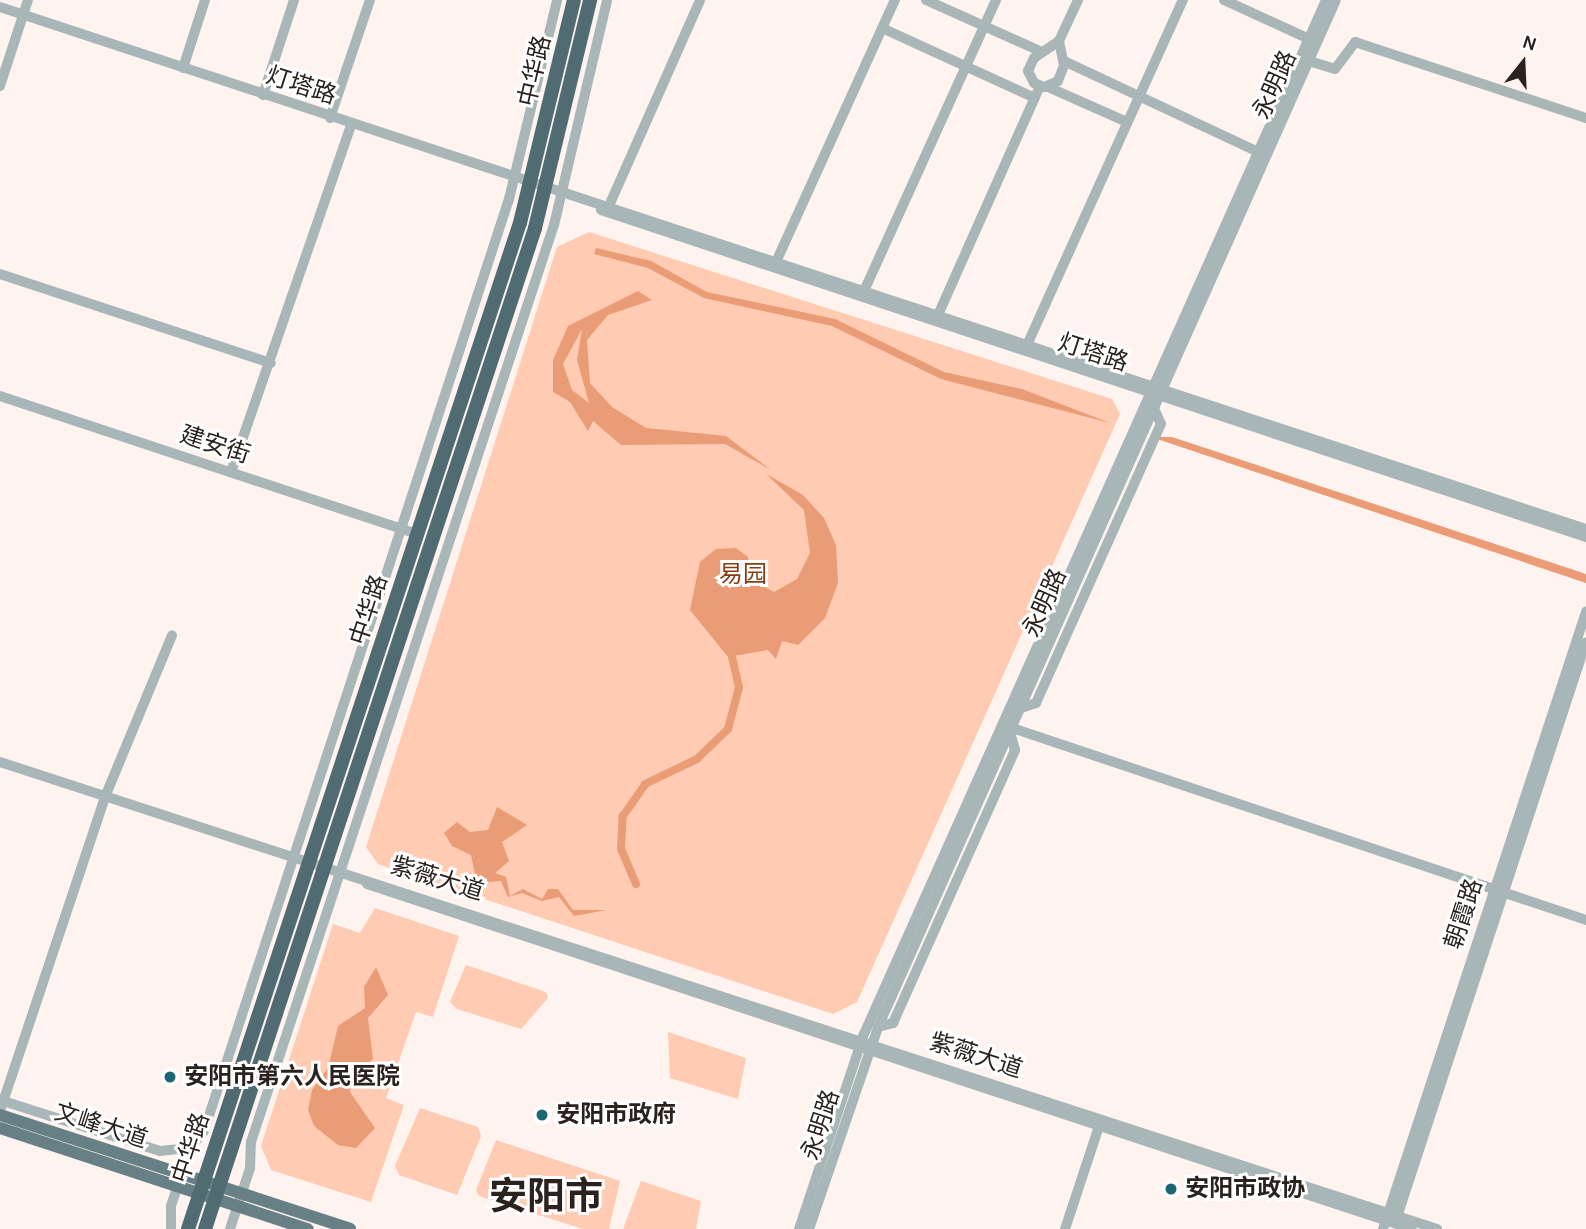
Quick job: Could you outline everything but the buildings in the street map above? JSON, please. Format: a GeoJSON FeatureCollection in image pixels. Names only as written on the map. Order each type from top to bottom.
{"type":"FeatureCollection","features":[{"type":"Feature","properties":{"kind":"highway","name":"中华路"},"geometry":{"type":"LineString","coordinates":[[188,1229],[531,185],[574,0]]}},
{"type":"Feature","properties":{"kind":"highway","name":"中华路"},"geometry":{"type":"LineString","coordinates":[[205,1229],[546,190],[590,0]]}},
{"type":"Feature","properties":{"kind":"main road","name":"文峰大道"},"geometry":{"type":"LineString","coordinates":[[1,1107],[179,1180]]}},
{"type":"Feature","properties":{"kind":"main road","name":"文峰大道"},"geometry":{"type":"LineString","coordinates":[[0,1128],[202,1187],[309,1229]]}},
{"type":"Feature","properties":{"kind":"main road","name":"文峰大道"},"geometry":{"type":"LineString","coordinates":[[239,1200],[350,1229]]}},
{"type":"Feature","properties":{"kind":"street"},"geometry":{"type":"LineString","coordinates":[[0,86],[28,0]]}},
{"type":"Feature","properties":{"kind":"street"},"geometry":{"type":"LineString","coordinates":[[183,68],[205,0]]}},
{"type":"Feature","properties":{"kind":"street"},"geometry":{"type":"LineString","coordinates":[[263,95],[294,0]]}},
{"type":"Feature","properties":{"kind":"street"},"geometry":{"type":"LineString","coordinates":[[330,118],[370,0]]}},
{"type":"Feature","properties":{"kind":"street"},"geometry":{"type":"LineString","coordinates":[[171,1229],[179,1180],[190,1148],[204,1130],[514,179],[557,0]]}},
{"type":"Feature","properties":{"kind":"street"},"geometry":{"type":"LineString","coordinates":[[230,1229],[251,1142],[561,195],[607,0]]}},
{"type":"Feature","properties":{"kind":"street"},"geometry":{"type":"LineString","coordinates":[[608,208],[700,0]]}},
{"type":"Feature","properties":{"kind":"street"},"geometry":{"type":"LineString","coordinates":[[776,262],[895,0]]}},
{"type":"Feature","properties":{"kind":"street"},"geometry":{"type":"LineString","coordinates":[[926,0],[1038,50]]}},
{"type":"Feature","properties":{"kind":"street"},"geometry":{"type":"LineString","coordinates":[[864,291],[996,0]]}},
{"type":"Feature","properties":{"kind":"street"},"geometry":{"type":"LineString","coordinates":[[938,315],[1035,98],[1044,86],[1058,81],[1064,61],[1059,41],[1078,0]]}},
{"type":"Feature","properties":{"kind":"street"},"geometry":{"type":"LineString","coordinates":[[1027,345],[1183,0]]}},
{"type":"Feature","properties":{"kind":"street"},"geometry":{"type":"LineString","coordinates":[[1224,0],[1309,40]]}},
{"type":"Feature","properties":{"kind":"street","name":"永明路"},"geometry":{"type":"LineString","coordinates":[[809,1229],[865,1045],[878,1027],[1154,408],[1156,392],[1326,0]]}},
{"type":"Feature","properties":{"kind":"street","name":"永明路"},"geometry":{"type":"LineString","coordinates":[[799,1229],[865,1045],[1156,392],[1336,0]]}},
{"type":"Feature","properties":{"kind":"street","name":"灯塔路"},"geometry":{"type":"LineString","coordinates":[[0,6],[1586,537]]}},
{"type":"Feature","properties":{"kind":"street"},"geometry":{"type":"LineString","coordinates":[[882,28],[1035,98]]}},
{"type":"Feature","properties":{"kind":"street"},"geometry":{"type":"LineString","coordinates":[[1059,41],[1038,50],[1028,71],[1044,86],[1127,122]]}},
{"type":"Feature","properties":{"kind":"street"},"geometry":{"type":"LineString","coordinates":[[1309,61],[1335,69],[1355,42],[1586,118]]}},
{"type":"Feature","properties":{"kind":"street"},"geometry":{"type":"LineString","coordinates":[[1064,61],[1258,152]]}},
{"type":"Feature","properties":{"kind":"street"},"geometry":{"type":"LineString","coordinates":[[231,472],[271,363],[351,125]]}},
{"type":"Feature","properties":{"kind":"street","name":"灯塔路"},"geometry":{"type":"LineString","coordinates":[[589,204],[938,315],[1156,392],[1586,529]]}},
{"type":"Feature","properties":{"kind":"street"},"geometry":{"type":"LineString","coordinates":[[0,274],[271,363]]}},
{"type":"Feature","properties":{"kind":"street","name":"建安街"},"geometry":{"type":"LineString","coordinates":[[0,397],[418,534]]}},
{"type":"Feature","properties":{"kind":"street","name":"朝霞路"},"geometry":{"type":"LineString","coordinates":[[1390,1222],[1500,888],[1586,612]]}},
{"type":"Feature","properties":{"kind":"street"},"geometry":{"type":"LineString","coordinates":[[172,635],[105,797],[6,1075],[1,1107],[160,1152],[190,1148]]}},
{"type":"Feature","properties":{"kind":"street","name":"朝霞路"},"geometry":{"type":"LineString","coordinates":[[1500,888],[1586,642]]}},
{"type":"Feature","properties":{"kind":"street"},"geometry":{"type":"LineString","coordinates":[[1012,728],[1500,888],[1586,913]]}},
{"type":"Feature","properties":{"kind":"street","name":"紫薇大道"},"geometry":{"type":"LineString","coordinates":[[0,762],[865,1045],[1390,1222],[1437,1229]]}},
{"type":"Feature","properties":{"kind":"street"},"geometry":{"type":"LineString","coordinates":[[1500,888],[1586,920]]}},
{"type":"Feature","properties":{"kind":"street","name":"紫薇大道"},"geometry":{"type":"LineString","coordinates":[[865,1045],[1099,1126],[1412,1229]]}},
{"type":"Feature","properties":{"kind":"street"},"geometry":{"type":"LineString","coordinates":[[1065,1229],[1099,1126]]}},
{"type":"Feature","properties":{"kind":"green space","name":"易园"},"geometry":{"type":"Polygon","coordinates":[[[589,232],[1112,399],[1120,414],[857,1002],[833,1014],[378,864],[366,847],[557,247],[589,232]]]}},
{"type":"Feature","properties":{"kind":"green space"},"geometry":{"type":"Polygon","coordinates":[[[375,908],[459,936],[433,1017],[416,1012],[386,1098],[404,1105],[371,1202],[271,1170],[261,1146],[333,924],[360,933],[375,908]]]}},
{"type":"Feature","properties":{"kind":"green space"},"geometry":{"type":"Polygon","coordinates":[[[466,965],[546,992],[548,998],[521,1029],[457,1009],[450,1002],[466,965]]]}},
{"type":"Feature","properties":{"kind":"green space"},"geometry":{"type":"Polygon","coordinates":[[[668,1032],[746,1058],[738,1099],[670,1078],[668,1032]]]}},
{"type":"Feature","properties":{"kind":"green space"},"geometry":{"type":"Polygon","coordinates":[[[420,1108],[478,1127],[481,1136],[457,1195],[399,1175],[395,1166],[420,1108]]]}},
{"type":"Feature","properties":{"kind":"green space"},"geometry":{"type":"Polygon","coordinates":[[[496,1140],[620,1181],[609,1229],[583,1229],[479,1196],[476,1190],[496,1140]]]}},
{"type":"Feature","properties":{"kind":"green space"},"geometry":{"type":"Polygon","coordinates":[[[641,1181],[701,1201],[696,1229],[623,1229],[641,1181]]]}},
{"type":"Feature","properties":{"kind":"shaded area"},"geometry":{"type":"Polygon","coordinates":[[[596,248],[651,261],[707,292],[835,319],[944,372],[1022,389],[1110,423],[941,379],[832,326],[704,298],[648,268],[594,254],[596,248]]]}},
{"type":"Feature","properties":{"kind":"shaded area"},"geometry":{"type":"Polygon","coordinates":[[[638,291],[652,300],[608,315],[587,340],[590,383],[612,407],[646,428],[726,436],[771,470],[725,444],[621,445],[593,421],[588,431],[570,402],[553,392],[553,360],[568,326],[638,291]],[[582,329],[563,364],[572,390],[589,403],[577,360],[582,329]]]}},
{"type":"Feature","properties":{"kind":"shaded area"},"geometry":{"type":"Polygon","coordinates":[[[1151,437],[1172,437],[1586,574],[1586,583],[1151,437]]]}},
{"type":"Feature","properties":{"kind":"shaded area"},"geometry":{"type":"Polygon","coordinates":[[[766,474],[803,495],[824,518],[836,545],[838,583],[825,618],[798,645],[782,641],[776,659],[768,650],[728,657],[690,610],[700,562],[716,549],[736,548],[748,557],[750,579],[774,592],[797,579],[810,553],[804,510],[766,474]]]}},
{"type":"Feature","properties":{"kind":"shaded area"},"geometry":{"type":"Polygon","coordinates":[[[497,807],[527,825],[502,842],[509,861],[495,873],[506,877],[510,896],[523,889],[542,899],[548,889],[558,889],[573,910],[606,910],[574,916],[559,897],[542,901],[522,893],[508,897],[501,881],[486,882],[475,874],[471,855],[452,846],[444,833],[457,822],[470,832],[488,830],[497,807]]]}},
{"type":"Feature","properties":{"kind":"shaded area"},"geometry":{"type":"Polygon","coordinates":[[[376,967],[388,995],[368,1018],[373,1059],[352,1078],[350,1092],[375,1128],[356,1148],[338,1145],[314,1126],[308,1110],[312,1090],[328,1068],[338,1026],[365,1008],[364,987],[376,967]]]}},
{"type":"Feature","properties":{"kind":"waterway"},"geometry":{"type":"LineString","coordinates":[[636,884],[621,849],[623,816],[645,784],[697,759],[728,729],[739,687],[732,657]]}},
{"type":"Feature","properties":{"kind":"place","name":"安阳市第六人民医院"},"geometry":{"type":"Point","coordinates":[170,1077]}},
{"type":"Feature","properties":{"kind":"place","name":"安阳市政府"},"geometry":{"type":"Point","coordinates":[542,1115]}},
{"type":"Feature","properties":{"kind":"place","name":"安阳市政协"},"geometry":{"type":"Point","coordinates":[1171,1189]}},
{"type":"Feature","properties":{"kind":"district","name":"安阳市"},"geometry":{"type":"Point","coordinates":[546,1197]}}]}
